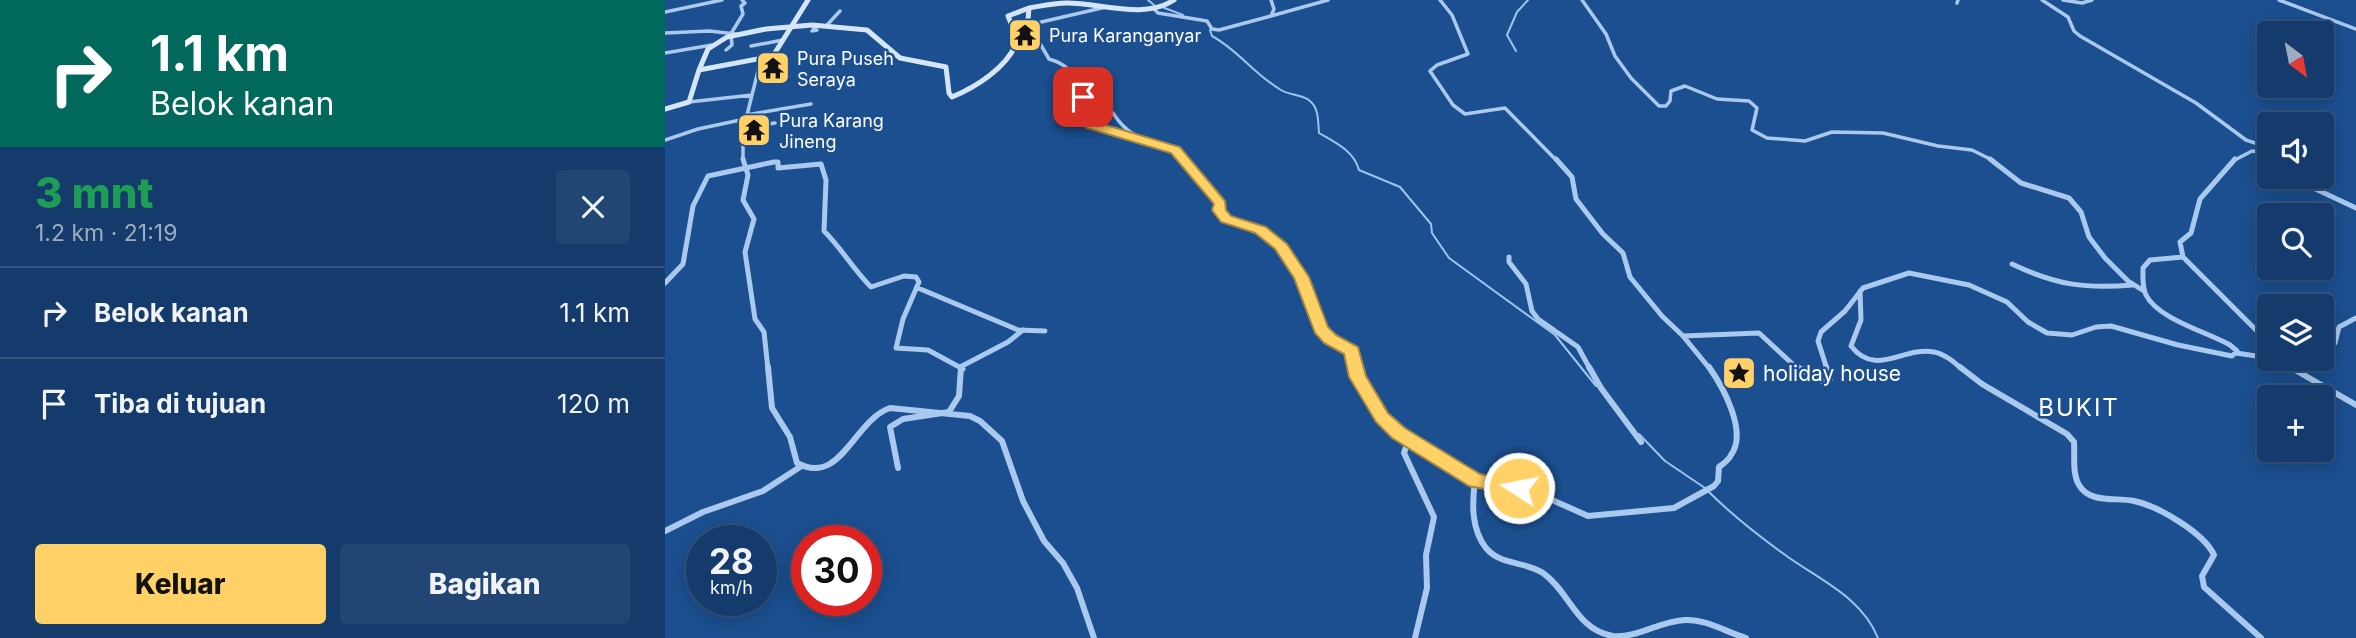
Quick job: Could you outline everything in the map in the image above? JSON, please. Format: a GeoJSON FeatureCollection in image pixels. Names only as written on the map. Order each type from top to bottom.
{"type":"FeatureCollection","features":[{"type":"Feature","properties":{"kind":"street"},"geometry":{"type":"LineString","coordinates":[[665,12],[722,0]]}},
{"type":"Feature","properties":{"kind":"street"},"geometry":{"type":"LineString","coordinates":[[726,50],[731,45],[733,34],[743,15],[741,6],[745,2],[742,0]]}},
{"type":"Feature","properties":{"kind":"street"},"geometry":{"type":"LineString","coordinates":[[699,70],[773,56],[808,0]]}},
{"type":"Feature","properties":{"kind":"street"},"geometry":{"type":"LineString","coordinates":[[1013,28],[1027,20],[1033,0]]}},
{"type":"Feature","properties":{"kind":"street"},"geometry":{"type":"LineString","coordinates":[[665,34],[733,34],[829,26],[876,33],[890,51],[902,58],[946,67],[949,93],[952,97],[972,87],[1008,59],[1016,42],[1008,16],[1029,8],[1067,3],[1153,8],[1174,0]]}},
{"type":"Feature","properties":{"kind":"street"},"geometry":{"type":"LineString","coordinates":[[1271,0],[1274,9],[1271,16]]}},
{"type":"Feature","properties":{"kind":"street"},"geometry":{"type":"LineString","coordinates":[[1153,8],[1158,13],[1202,19],[1215,30],[1328,0]]}},
{"type":"Feature","properties":{"kind":"street"},"geometry":{"type":"LineString","coordinates":[[1106,7],[1037,23],[1031,27],[1049,59],[1065,64],[1072,72],[1075,91],[1086,100],[1077,113],[1095,127],[1177,151],[1221,204],[1219,210],[1226,219],[1261,230],[1282,247],[1287,260],[1301,277],[1321,329],[1330,339],[1352,351],[1356,373],[1379,412],[1408,441],[1418,444],[1475,481],[1519,488],[1551,499],[1580,514],[1595,517],[1674,508],[1714,486],[1718,481],[1719,467],[1732,455],[1738,438],[1726,391],[1702,356],[1630,277],[1623,253],[1599,230],[1576,199],[1572,177],[1534,135],[1505,108],[1471,115],[1458,111],[1453,105],[1430,71],[1437,65],[1468,54],[1452,15],[1440,0]]}},
{"type":"Feature","properties":{"kind":"street"},"geometry":{"type":"LineString","coordinates":[[1582,0],[1606,34],[1615,56],[1631,78],[1659,106],[1668,105],[1674,88],[1685,86],[1717,99],[1743,100],[1754,104],[1758,108],[1752,130],[1767,138],[1805,141],[1825,132],[1883,133],[1938,146],[1972,150],[1996,162],[2021,183],[2069,198],[2081,212],[2089,237],[2096,246],[2133,285],[2144,291],[2156,307],[2221,339],[2233,346],[2237,354]]}},
{"type":"Feature","properties":{"kind":"street"},"geometry":{"type":"LineString","coordinates":[[2042,0],[2068,17],[2074,31],[2080,36],[2196,103],[2246,139],[2257,143]]}},
{"type":"Feature","properties":{"kind":"street"},"geometry":{"type":"LineString","coordinates":[[2063,0],[2083,3],[2092,0]]}},
{"type":"Feature","properties":{"kind":"street"},"geometry":{"type":"LineString","coordinates":[[2279,0],[2356,29]]}},
{"type":"Feature","properties":{"kind":"street"},"geometry":{"type":"LineString","coordinates":[[829,26],[840,11]]}},
{"type":"Feature","properties":{"kind":"street"},"geometry":{"type":"LineString","coordinates":[[689,102],[704,53],[712,45],[733,34]]}},
{"type":"Feature","properties":{"kind":"street"},"geometry":{"type":"LineString","coordinates":[[751,46],[783,40]]}},
{"type":"Feature","properties":{"kind":"street"},"geometry":{"type":"LineString","coordinates":[[665,53],[712,45]]}},
{"type":"Feature","properties":{"kind":"street"},"geometry":{"type":"LineString","coordinates":[[761,59],[756,88],[743,128],[744,168],[748,175],[743,200],[754,217],[744,252],[755,318],[764,332],[772,408],[790,437],[800,467]]}},
{"type":"Feature","properties":{"kind":"street"},"geometry":{"type":"LineString","coordinates":[[665,109],[689,102],[752,95]]}},
{"type":"Feature","properties":{"kind":"street"},"geometry":{"type":"LineString","coordinates":[[699,102],[699,109]]}},
{"type":"Feature","properties":{"kind":"street"},"geometry":{"type":"LineString","coordinates":[[665,140],[746,117],[811,104]]}},
{"type":"Feature","properties":{"kind":"street"},"geometry":{"type":"LineString","coordinates":[[1086,119],[1113,113],[1121,127],[1132,137]]}},
{"type":"Feature","properties":{"kind":"street"},"geometry":{"type":"LineString","coordinates":[[743,128],[775,122]]}},
{"type":"Feature","properties":{"kind":"street"},"geometry":{"type":"LineString","coordinates":[[2256,151],[2242,154],[2235,159],[2200,200],[2192,233],[2180,242],[2183,257],[2257,331]]}},
{"type":"Feature","properties":{"kind":"street"},"geometry":{"type":"LineString","coordinates":[[665,283],[683,264],[683,250],[690,234],[693,208],[704,180],[715,174],[777,162],[778,168],[821,164],[829,184],[823,212],[824,232],[839,246],[849,265],[864,277],[869,286],[882,286],[910,275],[918,279],[918,288],[906,312],[895,348],[928,349],[962,366]]}},
{"type":"Feature","properties":{"kind":"street"},"geometry":{"type":"LineString","coordinates":[[2316,189],[2356,208]]}},
{"type":"Feature","properties":{"kind":"street"},"geometry":{"type":"LineString","coordinates":[[1509,257],[1509,262],[1526,284],[1532,311],[1538,319],[1578,347],[1601,388],[1641,442]]}},
{"type":"Feature","properties":{"kind":"street"},"geometry":{"type":"LineString","coordinates":[[2144,291],[2145,263],[2150,260],[2183,257]]}},
{"type":"Feature","properties":{"kind":"street"},"geometry":{"type":"LineString","coordinates":[[2012,264],[2067,287],[2081,289],[2133,285]]}},
{"type":"Feature","properties":{"kind":"street"},"geometry":{"type":"LineString","coordinates":[[1683,336],[1759,333],[1809,376],[1826,383],[1830,379],[1818,341],[1821,332],[1845,311],[1867,285],[1886,282],[1897,275],[1909,273],[1969,285],[2007,302],[2019,311],[2028,323],[2047,333],[2072,334],[2111,326],[2225,356],[2237,354],[2257,356]]}},
{"type":"Feature","properties":{"kind":"street"},"geometry":{"type":"LineString","coordinates":[[918,288],[1023,330],[1045,331]]}},
{"type":"Feature","properties":{"kind":"street"},"geometry":{"type":"LineString","coordinates":[[1860,291],[1862,322],[1851,346],[1855,351],[1865,359],[1877,360],[1927,351],[1937,352],[1998,396],[2060,429],[2074,443],[2075,472],[2079,486],[2087,493],[2101,499],[2123,499],[2147,505],[2210,546],[2214,555],[2202,576],[2204,587],[2261,638]]}},
{"type":"Feature","properties":{"kind":"street"},"geometry":{"type":"LineString","coordinates":[[2334,343],[2339,327],[2356,318]]}},
{"type":"Feature","properties":{"kind":"street"},"geometry":{"type":"LineString","coordinates":[[962,366],[1008,342],[1023,330]]}},
{"type":"Feature","properties":{"kind":"street"},"geometry":{"type":"LineString","coordinates":[[949,412],[958,396],[962,366]]}},
{"type":"Feature","properties":{"kind":"street"},"geometry":{"type":"LineString","coordinates":[[2294,371],[2356,405]]}},
{"type":"Feature","properties":{"kind":"street"},"geometry":{"type":"LineString","coordinates":[[665,531],[703,512],[756,495],[800,467],[818,470],[832,464],[882,410],[890,408],[949,412],[976,418],[1004,444],[1023,500],[1044,541],[1063,563],[1077,588],[1094,638]]}},
{"type":"Feature","properties":{"kind":"street"},"geometry":{"type":"LineString","coordinates":[[898,468],[890,430],[893,424],[904,419],[949,412]]}},
{"type":"Feature","properties":{"kind":"street"},"geometry":{"type":"LineString","coordinates":[[1408,441],[1404,453],[1434,517],[1433,532],[1426,555],[1427,588],[1415,638]]}},
{"type":"Feature","properties":{"kind":"street"},"geometry":{"type":"LineString","coordinates":[[1475,481],[1472,509],[1486,551],[1496,558],[1544,574],[1571,609],[1593,628],[1611,635],[1643,636],[1668,623],[1688,620],[1746,638]]}},
{"type":"Feature","properties":{"kind":"waterway"},"geometry":{"type":"LineString","coordinates":[[1148,0],[1154,5]]}},
{"type":"Feature","properties":{"kind":"waterway"},"geometry":{"type":"LineString","coordinates":[[1516,51],[1507,35],[1517,12],[1528,0]]}},
{"type":"Feature","properties":{"kind":"waterway"},"geometry":{"type":"LineString","coordinates":[[1162,7],[1183,15]]}},
{"type":"Feature","properties":{"kind":"waterway"},"geometry":{"type":"LineString","coordinates":[[1210,30],[1212,36],[1272,84],[1311,102],[1317,112],[1319,133],[1348,152],[1359,170],[1400,187],[1431,224],[1432,233],[1449,258],[1555,335],[1596,386]]}},
{"type":"Feature","properties":{"kind":"waterway"},"geometry":{"type":"LineString","coordinates":[[1639,434],[1665,461],[1705,488]]}},
{"type":"Feature","properties":{"kind":"waterway"},"geometry":{"type":"LineString","coordinates":[[1709,492],[1767,542],[1851,601],[1871,624],[1878,638]]}},
{"type":"Feature","properties":{"kind":"place","name":"Pura Karanganyar"},"geometry":{"type":"Point","coordinates":[1025,35]}},
{"type":"Feature","properties":{"kind":"place","name":"Pura Puseh Seraya"},"geometry":{"type":"Point","coordinates":[773,68]}},
{"type":"Feature","properties":{"kind":"place","name":"Pura Karang Jineng"},"geometry":{"type":"Point","coordinates":[754,130]}},
{"type":"Feature","properties":{"kind":"place","name":"holiday house"},"geometry":{"type":"Point","coordinates":[1739,373]}},
{"type":"Feature","properties":{"kind":"district","name":"BUKIT"},"geometry":{"type":"Point","coordinates":[2079,407]}},
{"type":"Feature","properties":{"kind":"route"},"geometry":{"type":"LineString","coordinates":[[1083,97],[1084,105],[1077,113],[1091,125],[1176,150],[1221,204],[1219,210],[1226,219],[1261,230],[1282,247],[1287,260],[1294,265],[1301,277],[1321,329],[1330,339],[1352,351],[1358,377],[1382,417],[1398,433],[1475,481],[1519,488]]}}]}
